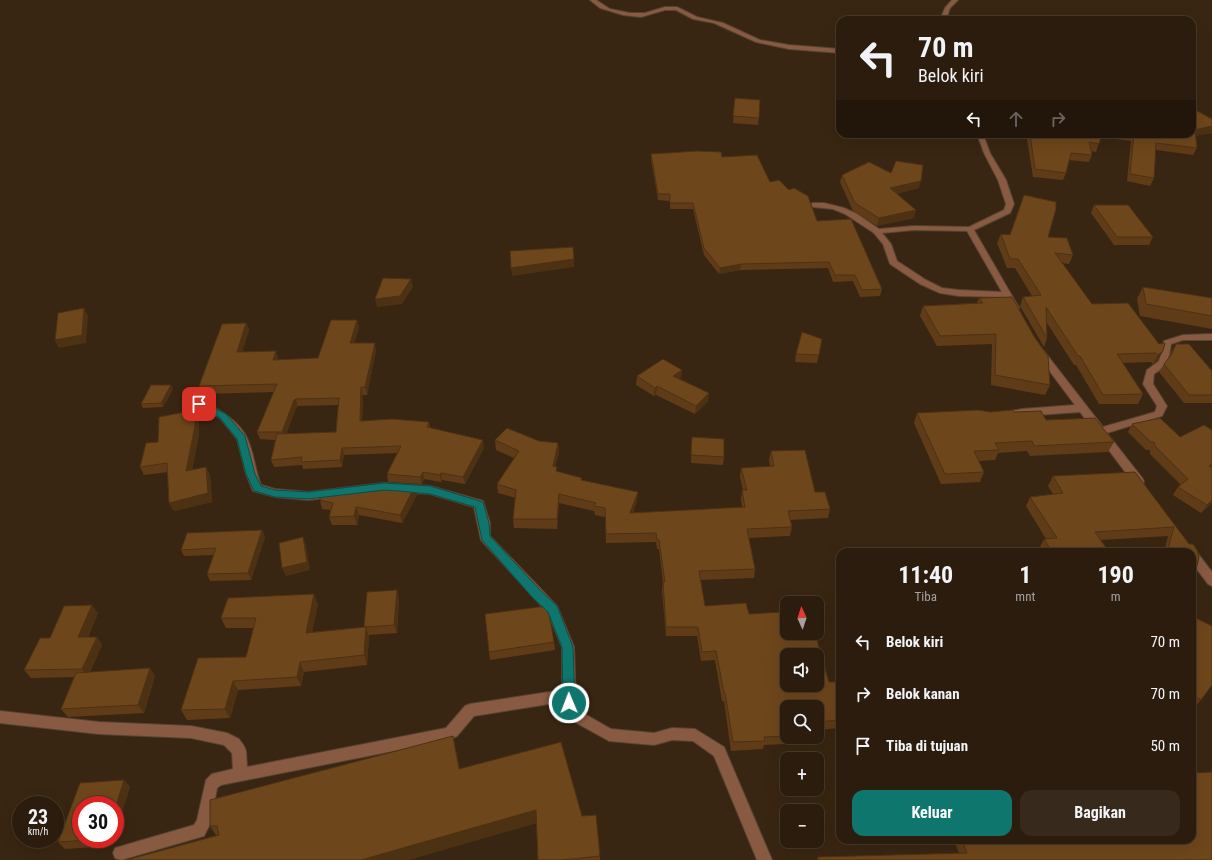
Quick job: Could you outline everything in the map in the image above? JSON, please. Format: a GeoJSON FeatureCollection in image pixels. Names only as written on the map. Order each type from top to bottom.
{"type":"FeatureCollection","features":[{"type":"Feature","properties":{"kind":"street"},"geometry":{"type":"LineString","coordinates":[[593,0],[597,5],[604,8],[634,15],[642,15],[665,7],[676,8],[696,18],[716,22],[757,41],[784,47],[836,51]]}},
{"type":"Feature","properties":{"kind":"street"},"geometry":{"type":"LineString","coordinates":[[945,16],[948,8],[955,0]]}},
{"type":"Feature","properties":{"kind":"street"},"geometry":{"type":"LineString","coordinates":[[877,231],[914,228],[970,229],[1007,211],[1010,204],[1002,180],[987,153],[981,138]]}},
{"type":"Feature","properties":{"kind":"street"},"geometry":{"type":"LineString","coordinates":[[813,205],[840,208],[856,216],[877,231],[886,244],[893,262],[929,285],[940,290],[959,293],[1008,295]]}},
{"type":"Feature","properties":{"kind":"street"},"geometry":{"type":"LineString","coordinates":[[970,229],[1019,315]]}},
{"type":"Feature","properties":{"kind":"street"},"geometry":{"type":"LineString","coordinates":[[1101,431],[1159,414],[1162,406],[1148,384],[1150,372],[1162,366],[1166,359],[1167,344],[1174,339],[1189,337],[1212,337]]}},
{"type":"Feature","properties":{"kind":"street"},"geometry":{"type":"LineString","coordinates":[[1037,347],[1143,488]]}},
{"type":"Feature","properties":{"kind":"street"},"geometry":{"type":"LineString","coordinates":[[199,404],[223,416],[242,438],[251,474],[257,488],[275,493],[308,496],[384,487],[430,490],[479,504],[484,523],[485,537],[553,610],[568,647],[569,703],[578,717],[609,735],[654,739],[672,734],[695,735],[719,752],[764,860]]}},
{"type":"Feature","properties":{"kind":"street"},"geometry":{"type":"LineString","coordinates":[[1000,416],[1022,412],[1084,408]]}},
{"type":"Feature","properties":{"kind":"street"},"geometry":{"type":"LineString","coordinates":[[1196,560],[1212,581]]}},
{"type":"Feature","properties":{"kind":"street"},"geometry":{"type":"LineString","coordinates":[[120,853],[199,831],[204,822],[211,785],[217,779],[449,734],[458,726],[470,710],[569,694]]}},
{"type":"Feature","properties":{"kind":"street"},"geometry":{"type":"LineString","coordinates":[[0,717],[99,728],[192,732],[227,739],[234,744],[239,751],[240,774]]}},
{"type":"Feature","properties":{"kind":"building"},"geometry":{"type":"Polygon","coordinates":[[[735,98],[760,100],[759,118],[733,116],[735,98]]]}},
{"type":"Feature","properties":{"kind":"building"},"geometry":{"type":"Polygon","coordinates":[[[1196,110],[1212,119],[1212,126],[1196,130],[1196,110]]]}},
{"type":"Feature","properties":{"kind":"building"},"geometry":{"type":"Polygon","coordinates":[[[1031,138],[1101,138],[1099,144],[1089,142],[1092,155],[1071,153],[1066,173],[1035,169],[1031,138]]]}},
{"type":"Feature","properties":{"kind":"building"},"geometry":{"type":"Polygon","coordinates":[[[1134,138],[1196,138],[1197,148],[1156,143],[1154,178],[1130,174],[1134,138]]]}},
{"type":"Feature","properties":{"kind":"building"},"geometry":{"type":"Polygon","coordinates":[[[698,151],[721,152],[722,157],[757,155],[770,182],[779,180],[789,190],[794,188],[808,196],[817,221],[851,219],[882,289],[862,290],[855,275],[835,275],[829,262],[741,264],[720,268],[704,248],[693,203],[670,203],[670,194],[658,194],[651,154],[698,151]]]}},
{"type":"Feature","properties":{"kind":"building"},"geometry":{"type":"Polygon","coordinates":[[[896,161],[923,165],[921,181],[890,188],[916,210],[879,218],[855,203],[842,175],[869,162],[891,173],[896,161]]]}},
{"type":"Feature","properties":{"kind":"building"},"geometry":{"type":"Polygon","coordinates":[[[1024,195],[1056,202],[1056,209],[1048,237],[1067,238],[1073,255],[1055,253],[1092,304],[1128,303],[1159,344],[1165,343],[1163,351],[1158,355],[1156,353],[1117,354],[1143,394],[1103,395],[1080,356],[1078,356],[1046,307],[1047,338],[1023,297],[1041,295],[1018,259],[1010,259],[1001,234],[1010,235],[1024,195]]]}},
{"type":"Feature","properties":{"kind":"building"},"geometry":{"type":"Polygon","coordinates":[[[1094,205],[1128,205],[1153,237],[1117,237],[1094,205]]]}},
{"type":"Feature","properties":{"kind":"building"},"geometry":{"type":"Polygon","coordinates":[[[573,247],[574,259],[511,268],[510,251],[573,247]]]}},
{"type":"Feature","properties":{"kind":"building"},"geometry":{"type":"Polygon","coordinates":[[[383,278],[411,279],[400,296],[375,299],[383,278]]]}},
{"type":"Feature","properties":{"kind":"building"},"geometry":{"type":"Polygon","coordinates":[[[1143,287],[1212,298],[1212,316],[1146,304],[1143,287]]]}},
{"type":"Feature","properties":{"kind":"building"},"geometry":{"type":"Polygon","coordinates":[[[1012,297],[1035,338],[1048,356],[1050,385],[995,375],[996,334],[940,336],[923,306],[983,303],[979,298],[1012,297]]]}},
{"type":"Feature","properties":{"kind":"building"},"geometry":{"type":"Polygon","coordinates":[[[84,308],[82,335],[55,340],[58,313],[84,308]]]}},
{"type":"Feature","properties":{"kind":"building"},"geometry":{"type":"Polygon","coordinates":[[[331,320],[357,320],[350,343],[375,343],[365,387],[361,387],[360,421],[392,419],[429,422],[427,427],[483,440],[463,477],[441,473],[440,475],[423,472],[420,477],[387,474],[401,446],[342,448],[340,460],[301,462],[302,457],[271,460],[277,434],[336,432],[339,398],[296,399],[294,400],[282,432],[257,432],[277,384],[199,386],[222,324],[246,323],[237,352],[276,351],[273,360],[318,358],[331,320]]]}},
{"type":"Feature","properties":{"kind":"building"},"geometry":{"type":"Polygon","coordinates":[[[802,332],[822,339],[819,355],[796,354],[802,332]]]}},
{"type":"Feature","properties":{"kind":"building"},"geometry":{"type":"Polygon","coordinates":[[[1176,344],[1189,344],[1212,371],[1212,395],[1189,395],[1164,364],[1172,354],[1176,344]]]}},
{"type":"Feature","properties":{"kind":"building"},"geometry":{"type":"Polygon","coordinates":[[[663,359],[682,370],[673,376],[709,393],[696,406],[657,386],[655,388],[637,376],[663,359]]]}},
{"type":"Feature","properties":{"kind":"building"},"geometry":{"type":"Polygon","coordinates":[[[151,385],[171,385],[161,403],[141,404],[151,385]]]}},
{"type":"Feature","properties":{"kind":"building"},"geometry":{"type":"Polygon","coordinates":[[[195,410],[195,426],[186,471],[206,467],[208,493],[169,503],[167,463],[140,467],[146,443],[158,442],[159,417],[195,410]]]}},
{"type":"Feature","properties":{"kind":"building"},"geometry":{"type":"Polygon","coordinates":[[[978,410],[990,412],[1012,410],[1014,412],[1041,411],[1046,420],[1095,418],[1114,442],[1034,446],[1032,441],[995,443],[999,450],[974,451],[984,472],[945,474],[917,413],[978,410]]]}},
{"type":"Feature","properties":{"kind":"building"},"geometry":{"type":"Polygon","coordinates":[[[1160,418],[1180,437],[1204,425],[1212,430],[1212,464],[1209,466],[1212,468],[1212,500],[1207,505],[1178,487],[1188,479],[1155,446],[1154,442],[1151,442],[1132,424],[1160,418]]]}},
{"type":"Feature","properties":{"kind":"building"},"geometry":{"type":"Polygon","coordinates":[[[507,428],[539,441],[558,443],[553,466],[557,467],[556,471],[582,478],[581,480],[638,492],[630,513],[745,507],[742,490],[747,490],[741,468],[774,466],[771,451],[805,450],[815,492],[825,492],[830,509],[788,511],[792,527],[747,529],[755,569],[699,571],[705,606],[746,603],[749,614],[780,612],[780,640],[817,640],[819,648],[780,648],[780,692],[824,692],[824,664],[829,682],[836,682],[836,720],[824,721],[824,700],[780,700],[780,736],[764,737],[765,741],[733,742],[716,651],[702,652],[698,627],[666,627],[663,582],[665,582],[659,540],[657,540],[656,533],[606,534],[605,508],[594,506],[596,503],[559,494],[557,519],[513,519],[516,490],[497,484],[519,451],[495,440],[507,428]]]}},
{"type":"Feature","properties":{"kind":"building"},"geometry":{"type":"Polygon","coordinates":[[[692,437],[724,439],[724,457],[691,455],[692,437]]]}},
{"type":"Feature","properties":{"kind":"building"},"geometry":{"type":"Polygon","coordinates":[[[1135,472],[1189,544],[1193,544],[1196,548],[1168,548],[1174,527],[1095,532],[1106,548],[1050,548],[1044,539],[1057,538],[1030,497],[1063,493],[1053,476],[1135,472]]]}},
{"type":"Feature","properties":{"kind":"building"},"geometry":{"type":"Polygon","coordinates":[[[381,484],[415,486],[400,515],[356,507],[354,516],[329,517],[333,503],[320,500],[320,493],[377,491],[381,484]]]}},
{"type":"Feature","properties":{"kind":"building"},"geometry":{"type":"Polygon","coordinates":[[[262,530],[248,573],[207,574],[216,548],[181,550],[187,533],[262,530]]]}},
{"type":"Feature","properties":{"kind":"building"},"geometry":{"type":"Polygon","coordinates":[[[303,537],[307,562],[282,568],[279,543],[303,537]]]}},
{"type":"Feature","properties":{"kind":"building"},"geometry":{"type":"Polygon","coordinates":[[[1196,548],[1199,557],[1196,570],[1196,548]]]}},
{"type":"Feature","properties":{"kind":"building"},"geometry":{"type":"Polygon","coordinates":[[[397,590],[394,625],[364,627],[367,592],[397,590]]]}},
{"type":"Feature","properties":{"kind":"building"},"geometry":{"type":"Polygon","coordinates":[[[314,594],[306,633],[366,627],[364,655],[300,662],[297,677],[233,681],[225,709],[181,710],[198,658],[246,657],[256,618],[221,618],[228,598],[314,594]]]}},
{"type":"Feature","properties":{"kind":"building"},"geometry":{"type":"Polygon","coordinates":[[[92,605],[78,637],[97,637],[82,669],[24,670],[40,638],[50,638],[64,606],[92,605]]]}},
{"type":"Feature","properties":{"kind":"building"},"geometry":{"type":"Polygon","coordinates":[[[546,606],[549,613],[554,642],[489,652],[485,614],[546,606]]]}},
{"type":"Feature","properties":{"kind":"building"},"geometry":{"type":"Polygon","coordinates":[[[1196,618],[1212,626],[1212,685],[1201,700],[1196,697],[1196,618]]]}},
{"type":"Feature","properties":{"kind":"building"},"geometry":{"type":"Polygon","coordinates":[[[150,668],[138,705],[61,709],[76,673],[150,668]]]}},
{"type":"Feature","properties":{"kind":"building"},"geometry":{"type":"Polygon","coordinates":[[[453,736],[459,769],[561,742],[582,816],[596,815],[600,856],[562,860],[538,860],[536,810],[361,860],[126,860],[219,835],[217,826],[210,826],[210,800],[453,736]]]}},
{"type":"Feature","properties":{"kind":"building"},"geometry":{"type":"Polygon","coordinates":[[[1212,772],[1212,860],[818,860],[818,857],[967,853],[964,844],[1196,844],[1196,773],[1212,772]]]}},
{"type":"Feature","properties":{"kind":"building"},"geometry":{"type":"Polygon","coordinates":[[[124,780],[119,796],[75,796],[80,783],[124,780]]]}},
{"type":"Feature","properties":{"kind":"building"},"geometry":{"type":"Polygon","coordinates":[[[72,804],[72,841],[64,842],[64,826],[72,804]]]}},
{"type":"Feature","properties":{"kind":"route"},"geometry":{"type":"LineString","coordinates":[[199,404],[223,416],[242,438],[251,474],[257,488],[275,493],[308,496],[384,487],[430,490],[479,504],[484,523],[485,537],[499,554],[553,610],[568,647],[569,703]]}}]}
